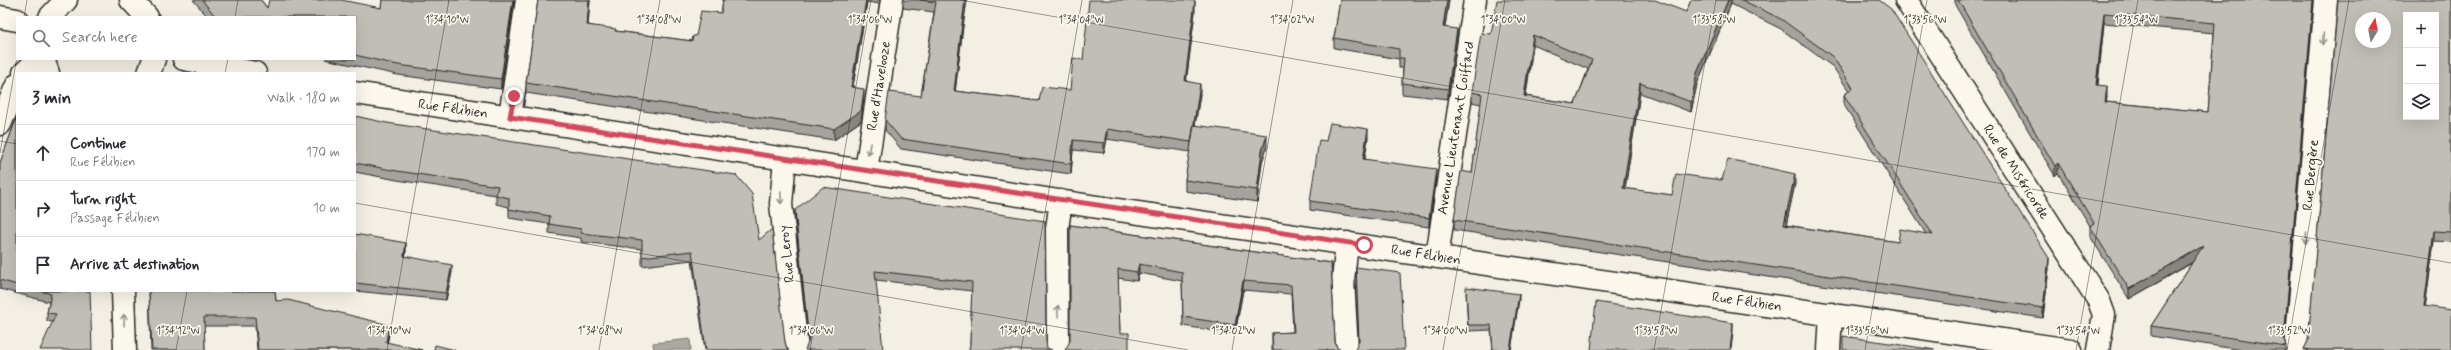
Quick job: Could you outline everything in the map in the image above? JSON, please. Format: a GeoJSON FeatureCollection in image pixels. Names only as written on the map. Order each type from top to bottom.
{"type":"FeatureCollection","features":[{"type":"Feature","properties":{"kind":"street"},"geometry":{"type":"LineString","coordinates":[[51,16],[66,0]]}},
{"type":"Feature","properties":{"kind":"street"},"geometry":{"type":"LineString","coordinates":[[131,0],[146,16]]}},
{"type":"Feature","properties":{"kind":"street"},"geometry":{"type":"LineString","coordinates":[[510,117],[527,0]]}},
{"type":"Feature","properties":{"kind":"street","name":"Rue d'Havelooze"},"geometry":{"type":"LineString","coordinates":[[866,171],[892,0]]}},
{"type":"Feature","properties":{"kind":"street","name":"Avenue Lieutenant Coiffard"},"geometry":{"type":"LineString","coordinates":[[1437,256],[1475,0]]}},
{"type":"Feature","properties":{"kind":"street","name":"Rue de Miséricorde"},"geometry":{"type":"LineString","coordinates":[[1906,0],[2099,301],[2104,315],[2098,350]]}},
{"type":"Feature","properties":{"kind":"street","name":"Rue Bergère"},"geometry":{"type":"LineString","coordinates":[[2296,350],[2326,0]]}},
{"type":"Feature","properties":{"kind":"street"},"geometry":{"type":"LineString","coordinates":[[0,17],[16,20]]}},
{"type":"Feature","properties":{"kind":"street"},"geometry":{"type":"LineString","coordinates":[[25,72],[38,60]]}},
{"type":"Feature","properties":{"kind":"street"},"geometry":{"type":"LineString","coordinates":[[43,60],[48,72]]}},
{"type":"Feature","properties":{"kind":"street"},"geometry":{"type":"LineString","coordinates":[[149,72],[154,60]]}},
{"type":"Feature","properties":{"kind":"street"},"geometry":{"type":"LineString","coordinates":[[189,60],[250,72]]}},
{"type":"Feature","properties":{"kind":"street"},"geometry":{"type":"LineString","coordinates":[[0,124],[16,87]]}},
{"type":"Feature","properties":{"kind":"street","name":"Rue Félibien"},"geometry":{"type":"LineString","coordinates":[[356,93],[1061,201],[2071,350]]}},
{"type":"Feature","properties":{"kind":"street","name":"Rue Leroy"},"geometry":{"type":"LineString","coordinates":[[785,159],[781,204],[797,350]]}},
{"type":"Feature","properties":{"kind":"street"},"geometry":{"type":"LineString","coordinates":[[1058,350],[1058,229],[1061,201]]}},
{"type":"Feature","properties":{"kind":"street"},"geometry":{"type":"LineString","coordinates":[[1347,243],[1343,280],[1347,350]]}},
{"type":"Feature","properties":{"kind":"street"},"geometry":{"type":"LineString","coordinates":[[123,292],[125,350]]}},
{"type":"Feature","properties":{"kind":"street"},"geometry":{"type":"LineString","coordinates":[[1829,350],[1831,314]]}},
{"type":"Feature","properties":{"kind":"shaded area"},"geometry":{"type":"Polygon","coordinates":[[[690,339],[691,350],[654,350],[653,343],[690,339]]]}},
{"type":"Feature","properties":{"kind":"building"},"geometry":{"type":"Polygon","coordinates":[[[202,0],[261,0],[267,8],[269,0],[341,0],[381,8],[382,0],[513,0],[501,79],[398,65],[356,55],[356,16],[215,16],[202,0]]]}},
{"type":"Feature","properties":{"kind":"building"},"geometry":{"type":"Polygon","coordinates":[[[538,0],[589,0],[587,25],[616,29],[615,31],[692,41],[693,36],[696,36],[701,11],[721,13],[723,0],[866,0],[851,87],[864,89],[861,111],[834,129],[526,83],[538,0]]]}},
{"type":"Feature","properties":{"kind":"building"},"geometry":{"type":"Polygon","coordinates":[[[920,0],[965,0],[954,91],[1039,101],[1042,87],[1070,90],[1073,58],[1083,60],[1089,0],[1195,1],[1185,81],[1200,84],[1191,142],[1107,129],[1104,143],[1073,140],[1071,164],[901,139],[885,120],[889,92],[921,96],[936,2],[920,0]]]}},
{"type":"Feature","properties":{"kind":"building"},"geometry":{"type":"Polygon","coordinates":[[[1340,0],[1447,0],[1443,27],[1457,29],[1448,89],[1402,83],[1404,58],[1399,58],[1399,49],[1334,38],[1340,0]]]}},
{"type":"Feature","properties":{"kind":"building"},"geometry":{"type":"Polygon","coordinates":[[[1497,0],[1655,0],[1686,12],[1691,0],[1728,0],[1697,73],[1691,102],[1640,83],[1623,188],[1672,195],[1676,174],[1722,180],[1728,159],[1795,174],[1784,225],[1898,242],[1900,229],[1933,235],[1844,95],[1853,88],[1833,57],[1781,19],[1742,0],[1879,0],[1891,9],[2049,258],[2043,308],[1454,220],[1461,171],[1472,173],[1482,94],[1472,92],[1481,33],[1491,34],[1497,0]],[[1533,35],[1524,96],[1575,104],[1592,60],[1533,35]]]}},
{"type":"Feature","properties":{"kind":"building"},"geometry":{"type":"Polygon","coordinates":[[[1958,0],[2313,0],[2284,339],[2286,346],[2151,326],[2203,246],[2129,289],[2090,226],[2094,223],[2058,163],[2055,166],[1958,0]],[[2104,13],[2096,85],[2107,86],[2105,102],[2208,112],[2215,23],[2104,13]]]}},
{"type":"Feature","properties":{"kind":"building"},"geometry":{"type":"Polygon","coordinates":[[[2338,0],[2451,0],[2451,232],[2434,231],[2424,306],[2451,310],[2451,350],[2304,349],[2308,341],[2338,0]]]}},
{"type":"Feature","properties":{"kind":"building"},"geometry":{"type":"Polygon","coordinates":[[[356,116],[387,123],[736,175],[752,194],[759,240],[772,229],[785,342],[787,349],[789,350],[706,350],[692,251],[642,257],[642,240],[581,233],[581,229],[549,224],[550,216],[509,209],[509,198],[496,195],[498,186],[397,171],[356,163],[356,116]]]}},
{"type":"Feature","properties":{"kind":"building"},"geometry":{"type":"Polygon","coordinates":[[[16,120],[16,285],[0,280],[0,163],[16,120]]]}},
{"type":"Feature","properties":{"kind":"building"},"geometry":{"type":"Polygon","coordinates":[[[1330,123],[1368,129],[1363,159],[1436,169],[1429,218],[1310,201],[1319,140],[1326,141],[1330,123]]]}},
{"type":"Feature","properties":{"kind":"building"},"geometry":{"type":"Polygon","coordinates":[[[1194,125],[1267,135],[1262,151],[1257,190],[1185,180],[1194,125]]]}},
{"type":"Feature","properties":{"kind":"building"},"geometry":{"type":"Polygon","coordinates":[[[823,187],[1045,221],[1046,341],[1047,348],[1052,350],[969,350],[972,282],[875,271],[883,350],[805,350],[809,340],[795,210],[823,187]]]}},
{"type":"Feature","properties":{"kind":"building"},"geometry":{"type":"Polygon","coordinates":[[[1070,225],[1331,263],[1335,342],[1337,348],[1341,350],[1273,350],[1272,333],[1294,332],[1291,285],[1243,281],[1235,325],[1183,317],[1182,272],[1139,264],[1137,272],[1118,269],[1120,333],[1129,333],[1129,350],[1065,350],[1070,341],[1070,225]]]}},
{"type":"Feature","properties":{"kind":"building"},"geometry":{"type":"Polygon","coordinates":[[[356,234],[406,243],[404,256],[452,265],[446,293],[356,283],[356,234]]]}},
{"type":"Feature","properties":{"kind":"building"},"geometry":{"type":"Polygon","coordinates":[[[1356,267],[1400,273],[1404,350],[1355,350],[1359,341],[1356,267]]]}},
{"type":"Feature","properties":{"kind":"building"},"geometry":{"type":"Polygon","coordinates":[[[1466,287],[1519,294],[1510,350],[1493,350],[1491,325],[1468,325],[1466,287]]]}},
{"type":"Feature","properties":{"kind":"building"},"geometry":{"type":"Polygon","coordinates":[[[44,292],[90,292],[92,350],[40,350],[56,314],[47,313],[51,294],[44,292]]]}},
{"type":"Feature","properties":{"kind":"building"},"geometry":{"type":"Polygon","coordinates":[[[149,292],[275,292],[276,301],[288,300],[389,325],[386,342],[422,350],[258,350],[255,317],[204,317],[205,350],[152,350],[149,292]]]}},
{"type":"Feature","properties":{"kind":"building"},"geometry":{"type":"Polygon","coordinates":[[[1596,302],[1733,323],[1730,350],[1591,350],[1596,302]]]}},
{"type":"Feature","properties":{"kind":"building"},"geometry":{"type":"Polygon","coordinates":[[[1843,336],[1935,350],[1843,350],[1843,336]]]}},
{"type":"Feature","properties":{"kind":"building"},"geometry":{"type":"Polygon","coordinates":[[[435,345],[455,350],[434,350],[435,345]]]}},
{"type":"Feature","properties":{"kind":"route"},"geometry":{"type":"LineString","coordinates":[[514,96],[510,117],[1091,206],[1364,245]]}}]}
